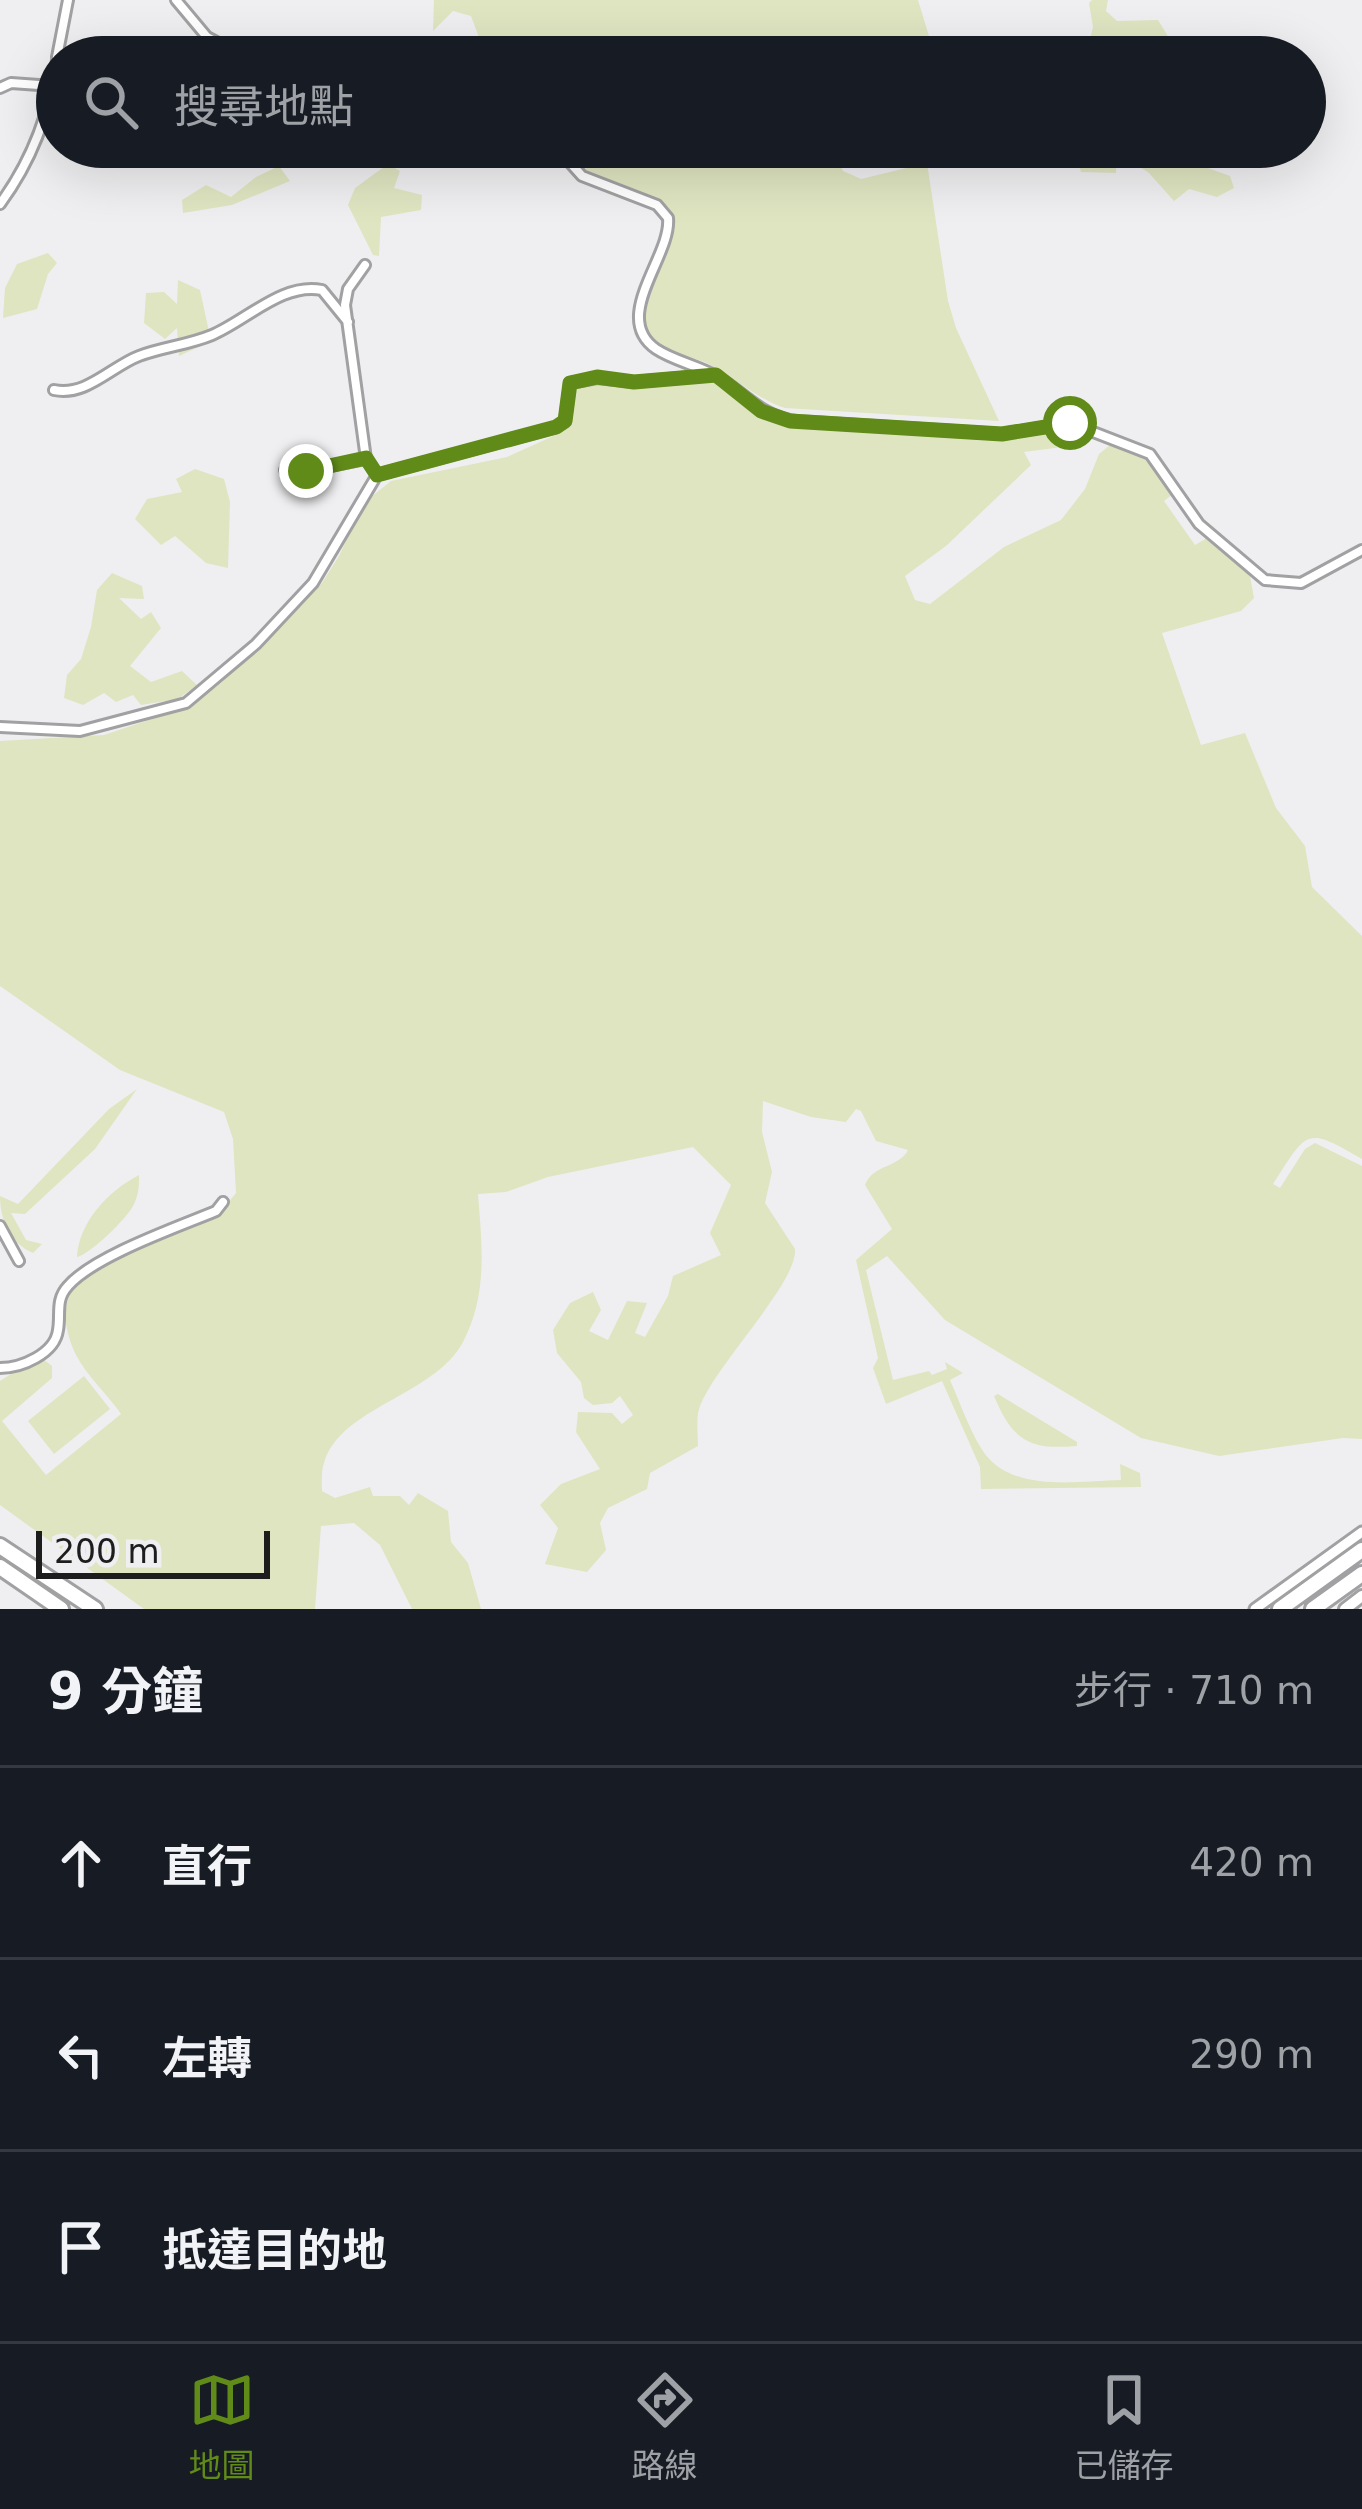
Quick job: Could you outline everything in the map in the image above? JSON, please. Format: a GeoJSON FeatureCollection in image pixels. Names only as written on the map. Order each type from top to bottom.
{"type":"FeatureCollection","features":[{"type":"Feature","properties":{"kind":"highway"},"geometry":{"type":"LineString","coordinates":[[2,1547],[95,1609]]}},
{"type":"Feature","properties":{"kind":"highway"},"geometry":{"type":"LineString","coordinates":[[1280,1609],[1362,1550]]}},
{"type":"Feature","properties":{"kind":"highway"},"geometry":{"type":"LineString","coordinates":[[0,1567],[61,1609]]}},
{"type":"Feature","properties":{"kind":"highway"},"geometry":{"type":"LineString","coordinates":[[1313,1609],[1362,1574]]}},
{"type":"Feature","properties":{"kind":"main road"},"geometry":{"type":"LineString","coordinates":[[1345,1609],[1362,1596]]}},
{"type":"Feature","properties":{"kind":"street"},"geometry":{"type":"LineString","coordinates":[[61,36],[68,0]]}},
{"type":"Feature","properties":{"kind":"street"},"geometry":{"type":"LineString","coordinates":[[176,0],[207,36]]}},
{"type":"Feature","properties":{"kind":"street"},"geometry":{"type":"LineString","coordinates":[[0,88],[10,83],[36,85]]}},
{"type":"Feature","properties":{"kind":"street"},"geometry":{"type":"LineString","coordinates":[[0,204],[20,178],[36,133]]}},
{"type":"Feature","properties":{"kind":"street"},"geometry":{"type":"LineString","coordinates":[[575,168],[582,176],[653,204],[666,214],[668,232],[642,301],[643,334],[658,350],[716,375],[761,411],[790,421],[1002,434],[1057,424],[1084,427],[1150,454],[1199,524],[1265,580],[1301,583],[1362,550]]}},
{"type":"Feature","properties":{"kind":"street"},"geometry":{"type":"LineString","coordinates":[[365,265],[348,289],[345,305],[366,458],[377,475]]}},
{"type":"Feature","properties":{"kind":"street"},"geometry":{"type":"LineString","coordinates":[[54,391],[76,389],[140,356],[210,335],[280,295],[322,290],[348,322]]}},
{"type":"Feature","properties":{"kind":"street"},"geometry":{"type":"LineString","coordinates":[[0,727],[80,731],[186,703],[256,644],[313,583],[377,475],[556,427],[565,421],[570,383],[597,377],[634,382],[716,375]]}},
{"type":"Feature","properties":{"kind":"street"},"geometry":{"type":"LineString","coordinates":[[285,470],[306,471],[366,458]]}},
{"type":"Feature","properties":{"kind":"street"},"geometry":{"type":"LineString","coordinates":[[0,1368],[23,1364],[56,1339],[61,1297],[69,1284],[100,1263],[216,1211],[223,1202]]}},
{"type":"Feature","properties":{"kind":"street"},"geometry":{"type":"LineString","coordinates":[[0,1226],[19,1261]]}},
{"type":"Feature","properties":{"kind":"street"},"geometry":{"type":"LineString","coordinates":[[1255,1609],[1362,1532]]}},
{"type":"Feature","properties":{"kind":"green space"},"geometry":{"type":"Polygon","coordinates":[[[434,0],[918,0],[929,36],[478,36],[471,16],[453,11],[433,31],[434,0]]]}},
{"type":"Feature","properties":{"kind":"green space"},"geometry":{"type":"Polygon","coordinates":[[[1108,0],[1106,11],[1117,21],[1158,20],[1168,36],[1091,36],[1089,3],[1108,0]]]}},
{"type":"Feature","properties":{"kind":"green space"},"geometry":{"type":"Polygon","coordinates":[[[280,168],[290,181],[232,205],[183,213],[182,200],[206,185],[231,197],[256,177],[280,168]]]}},
{"type":"Feature","properties":{"kind":"green space"},"geometry":{"type":"Polygon","coordinates":[[[382,168],[395,168],[400,171],[394,188],[422,195],[421,210],[381,217],[379,256],[373,255],[348,205],[355,188],[382,168]]]}},
{"type":"Feature","properties":{"kind":"green space"},"geometry":{"type":"Polygon","coordinates":[[[583,168],[842,168],[861,179],[928,168],[948,301],[999,421],[785,408],[704,362],[646,347],[651,337],[643,319],[672,230],[660,205],[583,168]]]}},
{"type":"Feature","properties":{"kind":"green space"},"geometry":{"type":"Polygon","coordinates":[[[1080,168],[1116,168],[1116,173],[1081,172],[1080,168]]]}},
{"type":"Feature","properties":{"kind":"green space"},"geometry":{"type":"Polygon","coordinates":[[[1142,168],[1208,168],[1230,176],[1234,188],[1217,197],[1189,189],[1174,201],[1142,168]]]}},
{"type":"Feature","properties":{"kind":"green space"},"geometry":{"type":"Polygon","coordinates":[[[48,253],[57,263],[48,274],[37,309],[3,318],[5,288],[17,264],[48,253]]]}},
{"type":"Feature","properties":{"kind":"green space"},"geometry":{"type":"Polygon","coordinates":[[[178,280],[200,290],[211,341],[179,356],[177,328],[165,339],[144,323],[146,293],[164,292],[177,304],[178,280]]]}},
{"type":"Feature","properties":{"kind":"green space"},"geometry":{"type":"Polygon","coordinates":[[[649,376],[652,387],[714,381],[766,417],[795,424],[1001,439],[1049,431],[1076,440],[1070,446],[1024,452],[1031,465],[946,546],[905,576],[915,600],[930,604],[1004,547],[1061,520],[1085,489],[1099,454],[1115,441],[1143,455],[1173,494],[1164,501],[1195,545],[1209,537],[1250,576],[1254,598],[1241,611],[1162,633],[1201,745],[1245,733],[1276,808],[1305,846],[1312,887],[1362,936],[1362,1159],[1329,1141],[1309,1139],[1273,1184],[1280,1188],[1305,1149],[1315,1143],[1362,1166],[1362,1439],[1219,1456],[1141,1438],[945,1320],[887,1256],[866,1270],[893,1380],[929,1371],[932,1375],[947,1369],[945,1362],[963,1373],[950,1380],[968,1423],[993,1463],[1008,1473],[1045,1482],[1121,1480],[1120,1464],[1140,1473],[1141,1487],[981,1489],[980,1467],[942,1381],[886,1404],[873,1368],[878,1358],[856,1260],[892,1229],[865,1185],[874,1173],[908,1150],[876,1141],[856,1109],[846,1122],[811,1117],[763,1101],[762,1132],[772,1172],[765,1203],[795,1249],[792,1264],[707,1391],[698,1413],[698,1446],[650,1473],[647,1489],[608,1508],[600,1523],[606,1550],[587,1572],[545,1564],[558,1528],[540,1505],[561,1484],[600,1469],[576,1432],[578,1412],[612,1413],[622,1424],[633,1415],[620,1396],[612,1403],[593,1405],[584,1398],[581,1382],[557,1353],[553,1330],[570,1303],[593,1292],[601,1310],[589,1331],[608,1340],[627,1301],[647,1303],[635,1333],[645,1337],[668,1296],[673,1276],[721,1255],[710,1233],[731,1185],[693,1147],[548,1177],[506,1192],[478,1194],[480,1288],[463,1342],[431,1376],[348,1428],[324,1463],[322,1491],[335,1498],[370,1487],[373,1496],[400,1496],[409,1505],[418,1493],[448,1511],[451,1542],[468,1563],[481,1609],[412,1609],[380,1545],[354,1523],[321,1526],[315,1609],[144,1609],[0,1505],[0,1381],[39,1356],[52,1366],[52,1378],[2,1421],[46,1475],[121,1414],[76,1355],[66,1322],[70,1296],[84,1276],[107,1260],[222,1209],[236,1193],[233,1139],[224,1112],[120,1070],[0,986],[0,741],[104,735],[188,707],[221,683],[322,583],[363,504],[391,481],[507,457],[560,433],[569,422],[569,393],[580,384],[649,376]]]}},
{"type":"Feature","properties":{"kind":"green space"},"geometry":{"type":"Polygon","coordinates":[[[195,469],[224,479],[230,502],[228,568],[206,563],[175,536],[161,545],[135,519],[147,499],[182,492],[176,479],[195,469]]]}},
{"type":"Feature","properties":{"kind":"green space"},"geometry":{"type":"Polygon","coordinates":[[[112,573],[142,586],[144,599],[119,598],[141,619],[151,612],[161,628],[130,666],[151,682],[182,671],[197,685],[178,699],[141,705],[133,695],[116,702],[104,693],[83,705],[64,698],[67,675],[81,659],[91,627],[97,590],[112,573]]]}},
{"type":"Feature","properties":{"kind":"green space"},"geometry":{"type":"Polygon","coordinates":[[[137,1089],[95,1149],[25,1214],[11,1213],[26,1240],[42,1244],[33,1253],[25,1249],[8,1230],[0,1196],[18,1204],[109,1109],[137,1089]]]}},
{"type":"Feature","properties":{"kind":"green space"},"geometry":{"type":"Polygon","coordinates":[[[139,1175],[130,1210],[99,1243],[77,1257],[83,1232],[97,1209],[139,1175]]]}},
{"type":"Feature","properties":{"kind":"green space"},"geometry":{"type":"Polygon","coordinates":[[[84,1376],[110,1409],[54,1454],[28,1421],[84,1376]]]}},
{"type":"Feature","properties":{"kind":"green space"},"geometry":{"type":"Polygon","coordinates":[[[998,1394],[1077,1446],[1046,1446],[1025,1439],[1008,1423],[994,1396],[998,1394]]]}},
{"type":"Feature","properties":{"kind":"route"},"geometry":{"type":"LineString","coordinates":[[306,471],[366,458],[377,475],[556,427],[565,421],[570,383],[597,377],[634,382],[716,375],[761,411],[796,421],[1002,434],[1070,423]]}}]}
